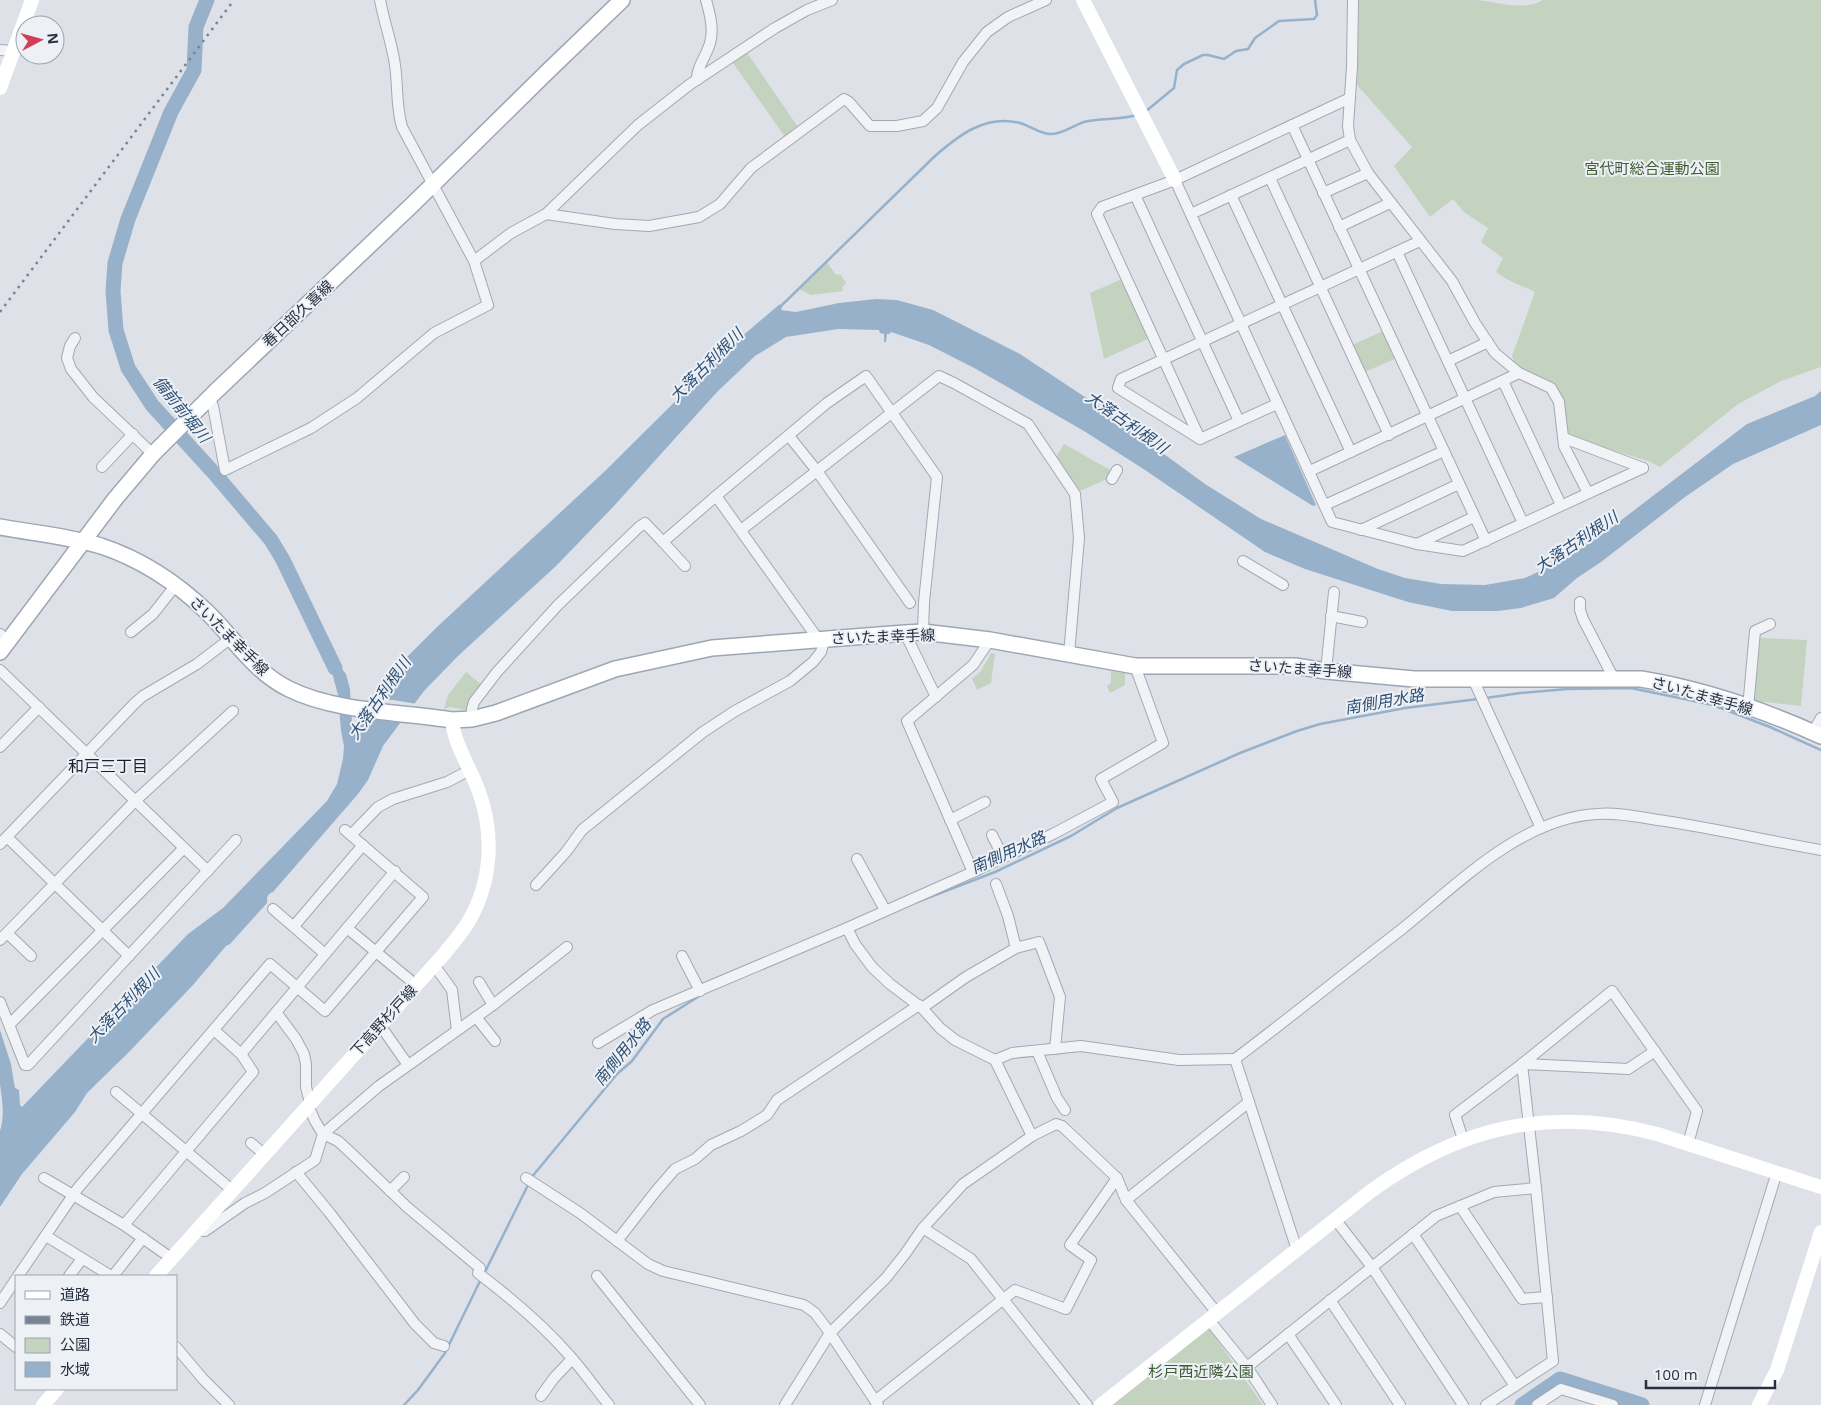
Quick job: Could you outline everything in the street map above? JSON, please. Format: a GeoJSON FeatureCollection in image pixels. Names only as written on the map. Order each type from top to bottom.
{"type":"FeatureCollection","features":[{"type":"Feature","properties":{"kind":"main road","name":"春日部久喜線"},"geometry":{"type":"LineString","coordinates":[[3,642],[152,454],[622,0]]}},
{"type":"Feature","properties":{"kind":"main road","name":"さいたま幸手線"},"geometry":{"type":"LineString","coordinates":[[0,527],[83,542],[109,549],[135,560],[194,600],[258,668],[277,683],[298,694],[330,703],[433,718],[452,720],[496,713],[615,669],[712,648],[923,632],[990,640],[1134,666],[1295,666],[1326,671],[1414,679],[1641,679],[1662,683],[1748,708],[1817,734]]}},
{"type":"Feature","properties":{"kind":"street"},"geometry":{"type":"LineString","coordinates":[[0,88],[6,51],[32,0]]}},
{"type":"Feature","properties":{"kind":"street"},"geometry":{"type":"LineString","coordinates":[[209,398],[213,406],[226,470],[311,428],[357,398],[434,333],[488,305],[474,261],[406,137],[399,118],[395,64],[380,0]]}},
{"type":"Feature","properties":{"kind":"street"},"geometry":{"type":"LineString","coordinates":[[697,80],[697,73],[711,38],[711,20],[706,0]]}},
{"type":"Feature","properties":{"kind":"street"},"geometry":{"type":"LineString","coordinates":[[474,261],[510,233],[546,214],[638,125],[697,80],[775,28],[807,10],[832,0]]}},
{"type":"Feature","properties":{"kind":"street"},"geometry":{"type":"LineString","coordinates":[[546,214],[615,224],[648,226],[699,217],[722,202],[751,168],[844,99],[849,102],[870,126],[897,126],[923,121],[937,108],[963,62],[987,32],[1008,17],[1046,0]]}},
{"type":"Feature","properties":{"kind":"street"},"geometry":{"type":"LineString","coordinates":[[1083,0],[1175,180],[1332,522],[1417,544],[1463,551],[1643,468],[1564,438]]}},
{"type":"Feature","properties":{"kind":"street"},"geometry":{"type":"LineString","coordinates":[[1353,0],[1348,126],[1350,140],[1368,173],[1452,281],[1475,323],[1495,353],[1519,373],[1551,388],[1559,402],[1564,446],[1588,493]]}},
{"type":"Feature","properties":{"kind":"street"},"geometry":{"type":"LineString","coordinates":[[1200,440],[1098,214],[1102,207],[1175,180],[1350,98]]}},
{"type":"Feature","properties":{"kind":"street"},"geometry":{"type":"LineString","coordinates":[[1292,125],[1486,541]]}},
{"type":"Feature","properties":{"kind":"street"},"geometry":{"type":"LineString","coordinates":[[1191,214],[1350,140]]}},
{"type":"Feature","properties":{"kind":"street"},"geometry":{"type":"LineString","coordinates":[[1323,193],[1368,173]]}},
{"type":"Feature","properties":{"kind":"street"},"geometry":{"type":"LineString","coordinates":[[1270,178],[1388,435]]}},
{"type":"Feature","properties":{"kind":"street"},"geometry":{"type":"LineString","coordinates":[[1135,195],[1239,421]]}},
{"type":"Feature","properties":{"kind":"street"},"geometry":{"type":"LineString","coordinates":[[1231,195],[1351,452]]}},
{"type":"Feature","properties":{"kind":"street"},"geometry":{"type":"LineString","coordinates":[[1339,227],[1390,203]]}},
{"type":"Feature","properties":{"kind":"street"},"geometry":{"type":"LineString","coordinates":[[1200,440],[1118,388],[1121,379],[1420,241]]}},
{"type":"Feature","properties":{"kind":"street"},"geometry":{"type":"LineString","coordinates":[[1398,252],[1524,523]]}},
{"type":"Feature","properties":{"kind":"street"},"geometry":{"type":"LineString","coordinates":[[75,338],[70,346],[67,358],[72,369],[93,397],[152,454]]}},
{"type":"Feature","properties":{"kind":"street"},"geometry":{"type":"LineString","coordinates":[[1448,361],[1488,342]]}},
{"type":"Feature","properties":{"kind":"street"},"geometry":{"type":"LineString","coordinates":[[1310,471],[1519,373]]}},
{"type":"Feature","properties":{"kind":"street"},"geometry":{"type":"LineString","coordinates":[[663,542],[827,403],[866,376],[937,477],[924,602],[923,632]]}},
{"type":"Feature","properties":{"kind":"street"},"geometry":{"type":"LineString","coordinates":[[741,530],[939,376],[954,382],[1028,424],[1075,494],[1079,538],[1069,654]]}},
{"type":"Feature","properties":{"kind":"street"},"geometry":{"type":"LineString","coordinates":[[1503,381],[1561,506]]}},
{"type":"Feature","properties":{"kind":"street"},"geometry":{"type":"LineString","coordinates":[[1200,440],[1277,404]]}},
{"type":"Feature","properties":{"kind":"street"},"geometry":{"type":"LineString","coordinates":[[102,467],[133,434]]}},
{"type":"Feature","properties":{"kind":"street"},"geometry":{"type":"LineString","coordinates":[[788,436],[817,471],[910,603]]}},
{"type":"Feature","properties":{"kind":"street"},"geometry":{"type":"LineString","coordinates":[[1325,505],[1444,451]]}},
{"type":"Feature","properties":{"kind":"street"},"geometry":{"type":"LineString","coordinates":[[1112,479],[1117,470]]}},
{"type":"Feature","properties":{"kind":"street"},"geometry":{"type":"LineString","coordinates":[[1361,530],[1459,484]]}},
{"type":"Feature","properties":{"kind":"street"},"geometry":{"type":"LineString","coordinates":[[536,885],[566,852],[582,830],[703,732],[735,711],[790,681],[813,662],[821,652],[822,639],[716,496]]}},
{"type":"Feature","properties":{"kind":"street"},"geometry":{"type":"LineString","coordinates":[[1417,544],[1474,517]]}},
{"type":"Feature","properties":{"kind":"street"},"geometry":{"type":"LineString","coordinates":[[472,718],[474,702],[497,672],[558,605],[638,527],[645,523],[685,566]]}},
{"type":"Feature","properties":{"kind":"street"},"geometry":{"type":"LineString","coordinates":[[1244,560],[1283,585]]}},
{"type":"Feature","properties":{"kind":"street"},"geometry":{"type":"LineString","coordinates":[[131,632],[153,614],[175,586]]}},
{"type":"Feature","properties":{"kind":"street"},"geometry":{"type":"LineString","coordinates":[[1326,671],[1334,592]]}},
{"type":"Feature","properties":{"kind":"street"},"geometry":{"type":"LineString","coordinates":[[1580,602],[1583,619],[1614,679]]}},
{"type":"Feature","properties":{"kind":"street"},"geometry":{"type":"LineString","coordinates":[[1331,616],[1362,622]]}},
{"type":"Feature","properties":{"kind":"street"},"geometry":{"type":"LineString","coordinates":[[1748,708],[1755,631],[1770,624]]}},
{"type":"Feature","properties":{"kind":"street"},"geometry":{"type":"LineString","coordinates":[[905,633],[936,697]]}},
{"type":"Feature","properties":{"kind":"street"},"geometry":{"type":"LineString","coordinates":[[130,956],[56,883],[4,840],[143,696],[198,664],[231,638]]}},
{"type":"Feature","properties":{"kind":"street"},"geometry":{"type":"LineString","coordinates":[[973,872],[907,721],[973,664],[990,640]]}},
{"type":"Feature","properties":{"kind":"street"},"geometry":{"type":"LineString","coordinates":[[598,1044],[653,1010],[847,928],[973,872],[1053,834],[1113,802],[1101,779],[1163,743],[1134,666]]}},
{"type":"Feature","properties":{"kind":"street"},"geometry":{"type":"LineString","coordinates":[[0,670],[208,871]]}},
{"type":"Feature","properties":{"kind":"street"},"geometry":{"type":"LineString","coordinates":[[1473,679],[1542,828]]}},
{"type":"Feature","properties":{"kind":"street"},"geometry":{"type":"LineString","coordinates":[[0,747],[38,707]]}},
{"type":"Feature","properties":{"kind":"street"},"geometry":{"type":"LineString","coordinates":[[31,956],[3,937],[135,801],[233,711]]}},
{"type":"Feature","properties":{"kind":"street"},"geometry":{"type":"LineString","coordinates":[[1817,734],[1821,718]]}},
{"type":"Feature","properties":{"kind":"street","name":"下高野杉戸線"},"geometry":{"type":"LineString","coordinates":[[157,1275],[434,965],[470,919],[483,888],[488,865],[488,827],[480,793],[454,734],[452,720]]}},
{"type":"Feature","properties":{"kind":"street"},"geometry":{"type":"LineString","coordinates":[[19,1275],[73,1194],[270,964],[325,1012],[375,951],[423,897],[348,832],[378,807],[392,799],[447,782],[470,770]]}},
{"type":"Feature","properties":{"kind":"street"},"geometry":{"type":"LineString","coordinates":[[950,820],[986,802]]}},
{"type":"Feature","properties":{"kind":"street"},"geometry":{"type":"LineString","coordinates":[[995,1060],[1012,1053],[1082,1046],[1179,1060],[1235,1060],[1505,848],[1556,821],[1574,816],[1598,813],[1624,815],[1708,828],[1821,850]]}},
{"type":"Feature","properties":{"kind":"street"},"geometry":{"type":"LineString","coordinates":[[992,835],[1003,857]]}},
{"type":"Feature","properties":{"kind":"street"},"geometry":{"type":"LineString","coordinates":[[0,1002],[25,1065],[28,1065],[236,840]]}},
{"type":"Feature","properties":{"kind":"street"},"geometry":{"type":"LineString","coordinates":[[294,926],[363,845]]}},
{"type":"Feature","properties":{"kind":"street"},"geometry":{"type":"LineString","coordinates":[[10,1024],[184,848]]}},
{"type":"Feature","properties":{"kind":"street"},"geometry":{"type":"LineString","coordinates":[[857,859],[885,910]]}},
{"type":"Feature","properties":{"kind":"street"},"geometry":{"type":"LineString","coordinates":[[241,1054],[395,871]]}},
{"type":"Feature","properties":{"kind":"street"},"geometry":{"type":"LineString","coordinates":[[996,884],[1008,916],[1016,948]]}},
{"type":"Feature","properties":{"kind":"street"},"geometry":{"type":"LineString","coordinates":[[273,909],[325,954]]}},
{"type":"Feature","properties":{"kind":"street"},"geometry":{"type":"LineString","coordinates":[[347,928],[416,985]]}},
{"type":"Feature","properties":{"kind":"street"},"geometry":{"type":"LineString","coordinates":[[847,928],[855,944],[872,967],[890,984],[921,1006],[940,1028],[955,1040],[995,1060],[1032,1136]]}},
{"type":"Feature","properties":{"kind":"street"},"geometry":{"type":"LineString","coordinates":[[617,1242],[656,1191],[676,1169],[695,1159],[711,1145],[741,1131],[767,1115],[777,1100],[966,977],[1016,948],[1039,942],[1060,997],[1055,1049]]}},
{"type":"Feature","properties":{"kind":"street"},"geometry":{"type":"LineString","coordinates":[[196,1230],[205,1231],[238,1207],[265,1193],[315,1160],[324,1134],[379,1086],[493,1005],[567,948]]}},
{"type":"Feature","properties":{"kind":"street"},"geometry":{"type":"LineString","coordinates":[[682,956],[700,991]]}},
{"type":"Feature","properties":{"kind":"street"},"geometry":{"type":"LineString","coordinates":[[434,965],[452,990],[457,1030]]}},
{"type":"Feature","properties":{"kind":"street"},"geometry":{"type":"LineString","coordinates":[[479,982],[493,1005]]}},
{"type":"Feature","properties":{"kind":"street"},"geometry":{"type":"LineString","coordinates":[[1463,1139],[1455,1115],[1522,1064],[1612,991],[1697,1111],[1688,1144]]}},
{"type":"Feature","properties":{"kind":"street"},"geometry":{"type":"LineString","coordinates":[[276,1012],[296,1039],[304,1054],[309,1104],[315,1121],[324,1134],[338,1142],[351,1153],[390,1191],[550,1335],[609,1405]]}},
{"type":"Feature","properties":{"kind":"street"},"geometry":{"type":"LineString","coordinates":[[476,1017],[495,1041]]}},
{"type":"Feature","properties":{"kind":"street"},"geometry":{"type":"LineString","coordinates":[[380,1026],[408,1065]]}},
{"type":"Feature","properties":{"kind":"street"},"geometry":{"type":"LineString","coordinates":[[124,1225],[253,1072],[241,1054],[214,1030]]}},
{"type":"Feature","properties":{"kind":"street"},"geometry":{"type":"LineString","coordinates":[[1037,1051],[1057,1098],[1065,1110]]}},
{"type":"Feature","properties":{"kind":"street"},"geometry":{"type":"LineString","coordinates":[[1522,1064],[1628,1069],[1655,1051]]}},
{"type":"Feature","properties":{"kind":"street"},"geometry":{"type":"LineString","coordinates":[[1235,1060],[1297,1250]]}},
{"type":"Feature","properties":{"kind":"street"},"geometry":{"type":"LineString","coordinates":[[1486,1405],[1553,1361],[1530,1124],[1522,1064]]}},
{"type":"Feature","properties":{"kind":"street"},"geometry":{"type":"LineString","coordinates":[[116,1092],[232,1190]]}},
{"type":"Feature","properties":{"kind":"street"},"geometry":{"type":"LineString","coordinates":[[1126,1200],[1249,1102]]}},
{"type":"Feature","properties":{"kind":"street"},"geometry":{"type":"LineString","coordinates":[[1101,1405],[1394,1174],[1463,1139],[1505,1128],[1530,1124],[1561,1122],[1604,1123],[1633,1128],[1688,1144],[1821,1187]]}},
{"type":"Feature","properties":{"kind":"street"},"geometry":{"type":"LineString","coordinates":[[785,1405],[830,1333],[886,1278],[906,1254],[923,1228],[963,1184],[1032,1136],[1056,1124],[1062,1126],[1117,1178],[1126,1200],[1213,1317],[1272,1405]]}},
{"type":"Feature","properties":{"kind":"street"},"geometry":{"type":"LineString","coordinates":[[251,1143],[264,1154]]}},
{"type":"Feature","properties":{"kind":"street"},"geometry":{"type":"LineString","coordinates":[[296,1172],[415,1324],[434,1343],[444,1346]]}},
{"type":"Feature","properties":{"kind":"street"},"geometry":{"type":"LineString","coordinates":[[1705,1405],[1777,1172]]}},
{"type":"Feature","properties":{"kind":"street"},"geometry":{"type":"LineString","coordinates":[[390,1191],[404,1177]]}},
{"type":"Feature","properties":{"kind":"street"},"geometry":{"type":"LineString","coordinates":[[44,1178],[124,1225],[171,1258]]}},
{"type":"Feature","properties":{"kind":"street"},"geometry":{"type":"LineString","coordinates":[[526,1178],[580,1213],[648,1264],[663,1270],[804,1305],[815,1312],[877,1403],[1015,1290],[1066,1309],[1091,1260],[1070,1245],[1117,1178]]}},
{"type":"Feature","properties":{"kind":"street"},"geometry":{"type":"LineString","coordinates":[[1247,1367],[1436,1216],[1494,1192],[1536,1188]]}},
{"type":"Feature","properties":{"kind":"street"},"geometry":{"type":"LineString","coordinates":[[1460,1206],[1522,1299],[1547,1297]]}},
{"type":"Feature","properties":{"kind":"street"},"geometry":{"type":"LineString","coordinates":[[1335,1219],[1372,1267],[1463,1405]]}},
{"type":"Feature","properties":{"kind":"street"},"geometry":{"type":"LineString","coordinates":[[923,1228],[971,1259],[1087,1405]]}},
{"type":"Feature","properties":{"kind":"street"},"geometry":{"type":"LineString","coordinates":[[1759,1405],[1777,1370],[1819,1248],[1821,1232]]}},
{"type":"Feature","properties":{"kind":"street"},"geometry":{"type":"LineString","coordinates":[[1413,1234],[1515,1386]]}},
{"type":"Feature","properties":{"kind":"street"},"geometry":{"type":"LineString","coordinates":[[46,1236],[110,1275]]}},
{"type":"Feature","properties":{"kind":"street"},"geometry":{"type":"LineString","coordinates":[[113,1275],[143,1238]]}},
{"type":"Feature","properties":{"kind":"street"},"geometry":{"type":"LineString","coordinates":[[71,1275],[82,1259]]}},
{"type":"Feature","properties":{"kind":"street"},"geometry":{"type":"LineString","coordinates":[[597,1276],[700,1405]]}},
{"type":"Feature","properties":{"kind":"street"},"geometry":{"type":"LineString","coordinates":[[0,1303],[13,1291]]}},
{"type":"Feature","properties":{"kind":"street"},"geometry":{"type":"LineString","coordinates":[[1330,1300],[1400,1405]]}},
{"type":"Feature","properties":{"kind":"street"},"geometry":{"type":"LineString","coordinates":[[0,1334],[15,1346]]}},
{"type":"Feature","properties":{"kind":"street"},"geometry":{"type":"LineString","coordinates":[[1288,1334],[1336,1405]]}},
{"type":"Feature","properties":{"kind":"street"},"geometry":{"type":"LineString","coordinates":[[178,1349],[203,1379],[229,1405]]}},
{"type":"Feature","properties":{"kind":"street"},"geometry":{"type":"LineString","coordinates":[[541,1396],[554,1378],[572,1359]]}},
{"type":"Feature","properties":{"kind":"street"},"geometry":{"type":"LineString","coordinates":[[1540,1404],[1562,1389],[1609,1404]]}},
{"type":"Feature","properties":{"kind":"street"},"geometry":{"type":"LineString","coordinates":[[43,1405],[56,1390]]}},
{"type":"Feature","properties":{"kind":"green space","name":"宮代町総合運動公園"},"geometry":{"type":"Polygon","coordinates":[[[1359,0],[1475,0],[1518,6],[1543,0],[1821,0],[1821,367],[1781,381],[1738,404],[1660,467],[1648,461],[1567,436],[1563,401],[1515,366],[1512,356],[1535,292],[1496,272],[1503,258],[1481,242],[1488,228],[1465,213],[1453,199],[1430,217],[1394,166],[1412,147],[1357,85],[1359,0]]]}},
{"type":"Feature","properties":{"kind":"green space"},"geometry":{"type":"Polygon","coordinates":[[[746,51],[798,127],[785,137],[731,60],[746,51]]]}},
{"type":"Feature","properties":{"kind":"green space"},"geometry":{"type":"Polygon","coordinates":[[[827,262],[835,274],[841,275],[846,283],[842,287],[843,291],[811,295],[799,289],[827,262]]]}},
{"type":"Feature","properties":{"kind":"green space"},"geometry":{"type":"Polygon","coordinates":[[[1122,279],[1150,338],[1104,359],[1090,293],[1122,279]]]}},
{"type":"Feature","properties":{"kind":"green space"},"geometry":{"type":"Polygon","coordinates":[[[1383,331],[1395,359],[1362,373],[1350,346],[1383,331]]]}},
{"type":"Feature","properties":{"kind":"green space"},"geometry":{"type":"Polygon","coordinates":[[[1064,444],[1114,472],[1112,477],[1080,491],[1077,489],[1056,457],[1064,444]]]}},
{"type":"Feature","properties":{"kind":"green space"},"geometry":{"type":"Polygon","coordinates":[[[1760,638],[1807,640],[1801,706],[1754,701],[1760,638]]]}},
{"type":"Feature","properties":{"kind":"green space"},"geometry":{"type":"Polygon","coordinates":[[[991,653],[995,654],[991,683],[977,690],[972,679],[981,671],[991,653]]]}},
{"type":"Feature","properties":{"kind":"green space"},"geometry":{"type":"Polygon","coordinates":[[[1111,671],[1125,673],[1125,685],[1110,693],[1107,686],[1111,683],[1111,671]]]}},
{"type":"Feature","properties":{"kind":"green space"},"geometry":{"type":"Polygon","coordinates":[[[466,672],[482,685],[466,710],[450,707],[444,709],[448,695],[466,672]]]}},
{"type":"Feature","properties":{"kind":"green space","name":"杉戸西近隣公園"},"geometry":{"type":"Polygon","coordinates":[[[1208,1327],[1263,1405],[1109,1405],[1208,1327]]]}},
{"type":"Feature","properties":{"kind":"water","name":"大落古利根川"},"geometry":{"type":"Polygon","coordinates":[[[876,299],[897,300],[933,310],[1020,354],[1097,405],[1205,484],[1261,519],[1378,569],[1405,578],[1441,584],[1485,585],[1525,578],[1566,559],[1607,531],[1747,424],[1815,396],[1821,391],[1821,425],[1733,464],[1685,497],[1601,562],[1577,578],[1554,598],[1521,608],[1498,611],[1452,611],[1408,602],[1305,569],[1265,552],[1084,431],[976,369],[929,345],[891,332],[887,334],[886,342],[884,342],[884,334],[880,333],[879,330],[838,329],[786,337],[755,356],[717,392],[613,507],[556,566],[458,656],[424,691],[383,746],[368,780],[358,794],[273,892],[268,895],[267,903],[230,944],[226,946],[193,985],[87,1093],[75,1112],[22,1174],[0,1207],[0,1131],[3,1113],[0,1084],[0,1030],[11,1064],[15,1088],[19,1090],[20,1105],[22,1107],[188,934],[223,908],[327,801],[337,784],[344,746],[338,695],[326,650],[346,674],[350,689],[352,723],[357,727],[367,718],[385,679],[436,628],[605,471],[733,344],[780,304],[781,310],[796,312],[839,303],[876,299]]]}},
{"type":"Feature","properties":{"kind":"water"},"geometry":{"type":"Polygon","coordinates":[[[1285,435],[1316,505],[1313,506],[1234,457],[1285,435]]]}},
{"type":"Feature","properties":{"kind":"pier"},"geometry":{"type":"Polygon","coordinates":[[[372,700],[393,700],[417,704],[405,719],[366,713],[372,700]]]}},
{"type":"Feature","properties":{"kind":"waterway","name":"備前前堀川"},"geometry":{"type":"LineString","coordinates":[[207,0],[196,27],[194,70],[171,112],[128,219],[115,263],[113,291],[116,330],[128,368],[152,405],[214,473],[271,540],[283,560],[335,668]]}},
{"type":"Feature","properties":{"kind":"waterway"},"geometry":{"type":"LineString","coordinates":[[1145,112],[1174,88],[1177,70],[1184,64],[1203,55],[1224,59],[1236,51],[1248,49],[1255,38],[1279,21],[1314,19],[1317,15],[1315,0]]}},
{"type":"Feature","properties":{"kind":"waterway"},"geometry":{"type":"LineString","coordinates":[[780,307],[935,156],[963,134],[974,128],[996,121],[1008,121],[1052,134],[1060,133],[1084,122],[1137,115]]}},
{"type":"Feature","properties":{"kind":"waterway","name":"南側用水路"},"geometry":{"type":"LineString","coordinates":[[1486,698],[1567,689],[1631,688],[1713,705],[1770,727],[1821,750]]}},
{"type":"Feature","properties":{"kind":"waterway","name":"南側用水路"},"geometry":{"type":"LineString","coordinates":[[917,902],[995,872],[1071,836],[1117,808],[1240,753],[1297,731],[1320,724],[1405,708],[1478,699]]}},
{"type":"Feature","properties":{"kind":"waterway","name":"南側用水路"},"geometry":{"type":"LineString","coordinates":[[531,1178],[617,1074],[632,1061],[663,1019],[701,995]]}},
{"type":"Feature","properties":{"kind":"waterway","name":"南側用水路"},"geometry":{"type":"LineString","coordinates":[[484,1274],[529,1183]]}},
{"type":"Feature","properties":{"kind":"waterway","name":"南側用水路"},"geometry":{"type":"LineString","coordinates":[[404,1405],[418,1390],[445,1353],[481,1279]]}},
{"type":"Feature","properties":{"kind":"waterway"},"geometry":{"type":"LineString","coordinates":[[1522,1405],[1560,1379],[1642,1405]]}},
{"type":"Feature","properties":{"kind":"railway"},"geometry":{"type":"LineString","coordinates":[[0,312],[234,0]]}},
{"type":"Feature","properties":{"kind":"district","name":"和戸三丁目"},"geometry":{"type":"Point","coordinates":[108,766]}}]}
